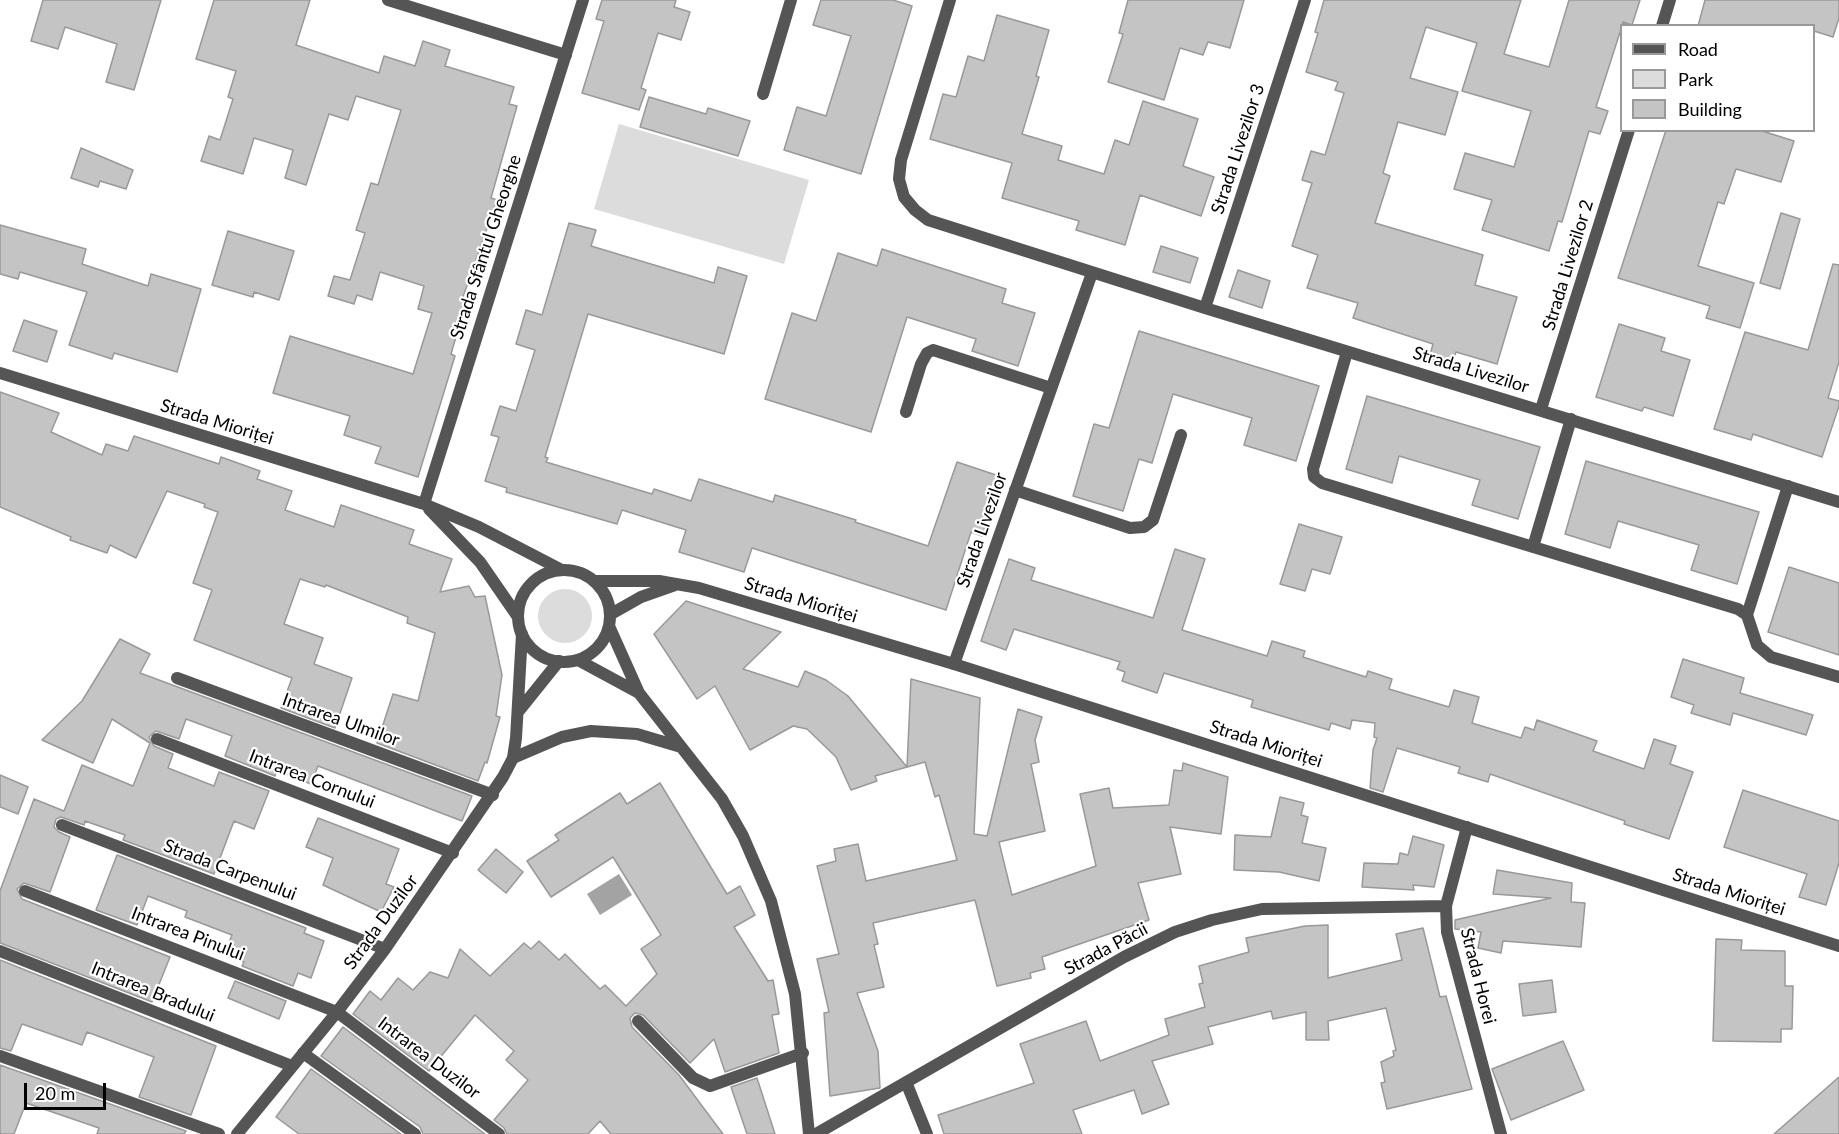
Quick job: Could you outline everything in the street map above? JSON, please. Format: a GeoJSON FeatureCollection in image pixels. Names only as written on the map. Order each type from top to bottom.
{"type":"FeatureCollection","features":[{"type":"Feature","properties":{"kind":"street"},"geometry":{"type":"LineString","coordinates":[[388,0],[566,55]]}},
{"type":"Feature","properties":{"kind":"street","name":"Strada Sfântul Gheorghe"},"geometry":{"type":"LineString","coordinates":[[424,504],[583,0]]}},
{"type":"Feature","properties":{"kind":"street"},"geometry":{"type":"LineString","coordinates":[[763,94],[791,0]]}},
{"type":"Feature","properties":{"kind":"street","name":"Strada Livezilor"},"geometry":{"type":"LineString","coordinates":[[950,0],[901,160],[899,179],[904,197],[928,220],[1347,352],[1839,502]]}},
{"type":"Feature","properties":{"kind":"street","name":"Strada Livezilor 3"},"geometry":{"type":"LineString","coordinates":[[1205,308],[1305,0]]}},
{"type":"Feature","properties":{"kind":"street"},"geometry":{"type":"LineString","coordinates":[[1663,24],[1670,0]]}},
{"type":"Feature","properties":{"kind":"street","name":"Strada Livezilor 2"},"geometry":{"type":"LineString","coordinates":[[1541,410],[1628,132]]}},
{"type":"Feature","properties":{"kind":"street","name":"Strada Livezilor"},"geometry":{"type":"LineString","coordinates":[[954,664],[1092,273]]}},
{"type":"Feature","properties":{"kind":"street"},"geometry":{"type":"LineString","coordinates":[[906,412],[921,364],[927,353],[933,350],[1051,388]]}},
{"type":"Feature","properties":{"kind":"street"},"geometry":{"type":"LineString","coordinates":[[1347,352],[1313,469],[1314,477],[1322,483],[1738,609],[1747,615]]}},
{"type":"Feature","properties":{"kind":"street","name":"Strada Mioriței"},"geometry":{"type":"LineString","coordinates":[[0,373],[424,504],[479,527],[560,569]]}},
{"type":"Feature","properties":{"kind":"street"},"geometry":{"type":"LineString","coordinates":[[1533,547],[1571,419]]}},
{"type":"Feature","properties":{"kind":"street"},"geometry":{"type":"LineString","coordinates":[[1015,490],[1130,528],[1144,527],[1153,520],[1181,435]]}},
{"type":"Feature","properties":{"kind":"street"},"geometry":{"type":"LineString","coordinates":[[1788,486],[1747,615],[1757,645],[1770,657],[1839,677]]}},
{"type":"Feature","properties":{"kind":"street","name":"Strada Mioriței"},"geometry":{"type":"LineString","coordinates":[[424,504],[480,562],[518,617]]}},
{"type":"Feature","properties":{"kind":"street"},"geometry":{"type":"LineString","coordinates":[[679,584],[641,597],[610,620],[598,647],[578,660],[559,661],[537,652],[522,634],[518,617],[520,603],[535,580],[560,569],[573,570],[595,581],[608,601],[610,620],[639,693],[722,799],[743,836],[763,879],[785,946],[795,994],[803,1053],[809,1134]]}},
{"type":"Feature","properties":{"kind":"street","name":"Strada Mioriței"},"geometry":{"type":"LineString","coordinates":[[595,581],[640,580],[679,584],[954,664],[1839,946]]}},
{"type":"Feature","properties":{"kind":"street","name":"Strada Duzilor"},"geometry":{"type":"LineString","coordinates":[[237,1134],[337,1012],[385,949],[493,795],[513,758],[522,634]]}},
{"type":"Feature","properties":{"kind":"street"},"geometry":{"type":"LineString","coordinates":[[578,660],[639,693]]}},
{"type":"Feature","properties":{"kind":"street"},"geometry":{"type":"LineString","coordinates":[[518,712],[559,661]]}},
{"type":"Feature","properties":{"kind":"street","name":"Intrarea Ulmilor"},"geometry":{"type":"LineString","coordinates":[[177,678],[493,795]]}},
{"type":"Feature","properties":{"kind":"street"},"geometry":{"type":"LineString","coordinates":[[513,758],[562,737],[591,731],[637,734],[682,747]]}},
{"type":"Feature","properties":{"kind":"street","name":"Intrarea Cornului"},"geometry":{"type":"LineString","coordinates":[[158,739],[453,854]]}},
{"type":"Feature","properties":{"kind":"street","name":"Strada Carpenului"},"geometry":{"type":"LineString","coordinates":[[62,825],[385,949]]}},
{"type":"Feature","properties":{"kind":"street","name":"Strada Horei"},"geometry":{"type":"LineString","coordinates":[[1467,827],[1446,906],[1447,932],[1501,1134]]}},
{"type":"Feature","properties":{"kind":"street","name":"Intrarea Pinului"},"geometry":{"type":"LineString","coordinates":[[25,891],[337,1012]]}},
{"type":"Feature","properties":{"kind":"street","name":"Strada Păcii"},"geometry":{"type":"LineString","coordinates":[[816,1134],[1124,957],[1175,932],[1262,909],[1446,906]]}},
{"type":"Feature","properties":{"kind":"street","name":"Intrarea Bradului"},"geometry":{"type":"LineString","coordinates":[[0,951],[292,1066]]}},
{"type":"Feature","properties":{"kind":"street","name":"Intrarea Duzilor"},"geometry":{"type":"LineString","coordinates":[[337,1012],[499,1134]]}},
{"type":"Feature","properties":{"kind":"street"},"geometry":{"type":"LineString","coordinates":[[639,1021],[702,1084],[720,1084],[803,1053]]}},
{"type":"Feature","properties":{"kind":"street"},"geometry":{"type":"LineString","coordinates":[[303,1053],[416,1134]]}},
{"type":"Feature","properties":{"kind":"street"},"geometry":{"type":"LineString","coordinates":[[0,1056],[219,1134]]}},
{"type":"Feature","properties":{"kind":"street"},"geometry":{"type":"LineString","coordinates":[[906,1082],[927,1134]]}},
{"type":"Feature","properties":{"kind":"green space"},"geometry":{"type":"Polygon","coordinates":[[[619,124],[809,180],[784,264],[594,209],[619,124]]]}},
{"type":"Feature","properties":{"kind":"green space"},"geometry":{"type":"Polygon","coordinates":[[[560,589],[570,589],[580,593],[588,601],[592,616],[588,631],[580,639],[570,643],[560,643],[550,639],[542,631],[538,621],[538,611],[542,601],[550,593],[560,589]]]}},
{"type":"Feature","properties":{"kind":"shaded area"},"geometry":{"type":"Polygon","coordinates":[[[619,874],[632,895],[600,915],[587,894],[619,874]]]}},
{"type":"Feature","properties":{"kind":"building"},"geometry":{"type":"Polygon","coordinates":[[[43,0],[161,0],[134,90],[106,82],[117,44],[65,27],[58,49],[31,41],[43,0]]]}},
{"type":"Feature","properties":{"kind":"building"},"geometry":{"type":"Polygon","coordinates":[[[214,0],[310,0],[296,45],[379,73],[384,56],[415,66],[423,41],[450,50],[445,66],[514,87],[509,104],[517,106],[491,198],[497,200],[463,297],[467,299],[451,354],[455,356],[418,477],[375,463],[381,447],[344,435],[350,416],[273,393],[290,336],[413,374],[432,313],[418,309],[424,286],[380,272],[372,300],[357,295],[354,304],[328,296],[334,276],[350,280],[365,233],[356,230],[371,183],[378,185],[401,110],[356,96],[348,120],[329,114],[306,185],[285,178],[293,150],[254,138],[243,174],[201,161],[209,136],[220,140],[233,99],[228,97],[236,71],[196,59],[214,0]]]}},
{"type":"Feature","properties":{"kind":"building"},"geometry":{"type":"Polygon","coordinates":[[[602,0],[676,0],[674,7],[690,12],[681,40],[658,33],[641,88],[646,90],[639,110],[582,93],[604,21],[596,19],[602,0]]]}},
{"type":"Feature","properties":{"kind":"building"},"geometry":{"type":"Polygon","coordinates":[[[821,0],[893,0],[912,6],[861,174],[784,150],[797,107],[826,116],[851,36],[813,25],[821,0]]]}},
{"type":"Feature","properties":{"kind":"building"},"geometry":{"type":"Polygon","coordinates":[[[1128,0],[1244,0],[1230,48],[1208,42],[1203,55],[1180,48],[1164,100],[1108,82],[1123,34],[1119,33],[1128,0]]]}},
{"type":"Feature","properties":{"kind":"building"},"geometry":{"type":"Polygon","coordinates":[[[1324,0],[1521,0],[1504,54],[1549,67],[1569,0],[1640,0],[1632,24],[1623,22],[1620,24],[1620,31],[1596,107],[1608,111],[1600,134],[1589,131],[1562,222],[1558,221],[1549,251],[1482,230],[1492,200],[1454,189],[1465,153],[1514,167],[1531,111],[1462,91],[1477,43],[1426,27],[1410,78],[1458,92],[1445,135],[1398,122],[1383,173],[1390,176],[1375,223],[1483,255],[1475,285],[1517,297],[1497,364],[1456,352],[1452,364],[1429,358],[1433,344],[1353,318],[1358,303],[1307,288],[1318,255],[1292,246],[1312,183],[1302,180],[1311,151],[1325,155],[1344,93],[1335,90],[1338,82],[1306,72],[1318,33],[1315,32],[1324,0]]]}},
{"type":"Feature","properties":{"kind":"building"},"geometry":{"type":"Polygon","coordinates":[[[1705,0],[1839,0],[1839,18],[1833,37],[1815,31],[1815,24],[1699,24],[1705,0]]]}},
{"type":"Feature","properties":{"kind":"building"},"geometry":{"type":"Polygon","coordinates":[[[997,15],[1049,30],[1036,76],[1039,77],[1022,134],[1062,146],[1058,160],[1104,174],[1115,140],[1129,145],[1143,101],[1198,119],[1183,166],[1214,177],[1201,216],[1140,195],[1125,245],[1076,230],[1079,221],[1002,198],[1012,163],[930,139],[943,94],[956,97],[968,56],[984,61],[997,15]]]}},
{"type":"Feature","properties":{"kind":"building"},"geometry":{"type":"Polygon","coordinates":[[[649,97],[706,114],[708,108],[750,121],[738,156],[640,127],[649,97]]]}},
{"type":"Feature","properties":{"kind":"building"},"geometry":{"type":"Polygon","coordinates":[[[1665,132],[1765,132],[1794,141],[1781,182],[1736,169],[1724,204],[1718,202],[1698,266],[1754,283],[1740,328],[1706,318],[1710,306],[1618,278],[1665,132]]]}},
{"type":"Feature","properties":{"kind":"building"},"geometry":{"type":"Polygon","coordinates":[[[81,148],[133,170],[126,189],[100,181],[98,187],[71,178],[81,148]]]}},
{"type":"Feature","properties":{"kind":"building"},"geometry":{"type":"Polygon","coordinates":[[[1781,213],[1800,219],[1780,289],[1760,283],[1781,213]]]}},
{"type":"Feature","properties":{"kind":"building"},"geometry":{"type":"Polygon","coordinates":[[[569,223],[596,230],[591,246],[714,283],[718,267],[747,276],[724,354],[588,314],[545,457],[548,458],[546,462],[652,494],[654,489],[691,501],[699,479],[773,502],[775,495],[856,520],[855,522],[928,546],[957,462],[1002,477],[982,536],[971,532],[946,610],[752,548],[744,572],[679,552],[686,530],[622,510],[617,524],[506,492],[507,488],[485,481],[499,437],[491,435],[500,406],[516,411],[535,350],[516,344],[526,310],[542,315],[569,223]]]}},
{"type":"Feature","properties":{"kind":"building"},"geometry":{"type":"Polygon","coordinates":[[[0,225],[86,249],[82,264],[148,286],[151,274],[201,289],[177,372],[114,353],[112,359],[69,345],[87,292],[20,272],[18,279],[0,274],[0,225]]]}},
{"type":"Feature","properties":{"kind":"building"},"geometry":{"type":"Polygon","coordinates":[[[228,231],[294,251],[279,300],[254,292],[253,297],[212,285],[228,231]]]}},
{"type":"Feature","properties":{"kind":"building"},"geometry":{"type":"Polygon","coordinates":[[[1161,246],[1198,258],[1190,283],[1153,272],[1161,246]]]}},
{"type":"Feature","properties":{"kind":"building"},"geometry":{"type":"Polygon","coordinates":[[[882,249],[1006,289],[1002,303],[1035,313],[1018,366],[972,351],[976,339],[907,317],[871,432],[765,399],[792,313],[816,321],[838,253],[877,266],[882,249]]]}},
{"type":"Feature","properties":{"kind":"building"},"geometry":{"type":"Polygon","coordinates":[[[1833,264],[1839,265],[1839,362],[1828,398],[1839,401],[1839,406],[1822,457],[1753,434],[1751,440],[1714,429],[1745,332],[1808,350],[1833,264]]]}},
{"type":"Feature","properties":{"kind":"building"},"geometry":{"type":"Polygon","coordinates":[[[1238,270],[1270,281],[1262,308],[1229,297],[1238,270]]]}},
{"type":"Feature","properties":{"kind":"building"},"geometry":{"type":"Polygon","coordinates":[[[24,320],[57,331],[47,362],[13,351],[24,320]]]}},
{"type":"Feature","properties":{"kind":"building"},"geometry":{"type":"Polygon","coordinates":[[[1619,324],[1665,338],[1661,351],[1690,360],[1673,416],[1644,407],[1642,411],[1596,397],[1619,324]]]}},
{"type":"Feature","properties":{"kind":"building"},"geometry":{"type":"Polygon","coordinates":[[[1139,331],[1319,386],[1296,461],[1244,445],[1252,418],[1173,394],[1152,463],[1139,459],[1123,511],[1073,496],[1094,424],[1109,428],[1139,331]]]}},
{"type":"Feature","properties":{"kind":"building"},"geometry":{"type":"Polygon","coordinates":[[[0,392],[59,413],[51,432],[102,455],[106,444],[128,451],[134,436],[219,464],[221,457],[260,471],[257,479],[292,491],[285,510],[334,527],[341,505],[414,530],[409,544],[452,559],[440,592],[469,586],[475,597],[485,596],[502,675],[496,716],[500,717],[487,763],[485,762],[478,781],[377,743],[393,694],[418,701],[435,633],[407,623],[408,617],[326,585],[325,587],[300,579],[284,624],[323,638],[314,664],[352,678],[335,728],[281,708],[292,678],[194,640],[212,590],[193,583],[218,512],[204,507],[205,504],[167,491],[136,558],[110,545],[107,553],[70,540],[71,537],[0,507],[0,392]]]}},
{"type":"Feature","properties":{"kind":"building"},"geometry":{"type":"Polygon","coordinates":[[[1367,396],[1540,447],[1518,519],[1472,505],[1480,480],[1399,456],[1392,483],[1346,469],[1367,396]]]}},
{"type":"Feature","properties":{"kind":"building"},"geometry":{"type":"Polygon","coordinates":[[[1586,461],[1759,512],[1737,584],[1691,570],[1699,545],[1618,521],[1610,548],[1565,534],[1586,461]]]}},
{"type":"Feature","properties":{"kind":"building"},"geometry":{"type":"Polygon","coordinates":[[[1299,524],[1342,537],[1330,574],[1312,569],[1305,591],[1280,584],[1299,524]]]}},
{"type":"Feature","properties":{"kind":"building"},"geometry":{"type":"Polygon","coordinates":[[[1175,549],[1205,559],[1182,630],[1267,656],[1272,641],[1305,651],[1303,657],[1366,677],[1368,671],[1392,679],[1389,689],[1449,707],[1454,690],[1479,697],[1472,723],[1521,738],[1525,727],[1534,730],[1537,720],[1597,741],[1593,751],[1644,769],[1654,739],[1676,746],[1670,764],[1693,772],[1669,839],[1624,824],[1625,821],[1490,774],[1488,782],[1458,773],[1460,767],[1397,748],[1383,792],[1370,788],[1373,750],[1377,738],[1374,737],[1375,723],[1352,720],[1350,729],[1331,723],[1329,730],[1251,707],[1253,700],[1164,673],[1157,693],[1122,681],[1125,672],[1117,669],[1120,662],[1014,629],[1006,650],[981,641],[1009,559],[1035,568],[1031,580],[1153,618],[1175,549]]]}},
{"type":"Feature","properties":{"kind":"building"},"geometry":{"type":"Polygon","coordinates":[[[1789,567],[1839,583],[1839,655],[1768,632],[1789,567]]]}},
{"type":"Feature","properties":{"kind":"building"},"geometry":{"type":"Polygon","coordinates":[[[686,601],[781,632],[743,669],[798,687],[805,671],[826,680],[848,696],[907,767],[911,679],[980,698],[974,834],[987,836],[1018,709],[1042,717],[1035,740],[1039,762],[1031,764],[1045,831],[999,842],[1012,895],[1096,866],[1080,794],[1109,788],[1113,808],[1169,805],[1174,770],[1182,771],[1183,763],[1228,777],[1221,834],[1170,827],[1181,874],[1138,883],[1149,920],[1042,957],[1045,969],[1030,973],[1031,978],[997,986],[975,900],[873,923],[878,944],[874,945],[884,987],[857,993],[878,1051],[880,1088],[830,1096],[824,1013],[829,1012],[817,959],[839,954],[817,866],[836,861],[834,849],[858,844],[866,881],[957,860],[939,795],[935,797],[925,762],[875,776],[877,781],[851,790],[836,757],[807,729],[793,726],[750,750],[715,686],[697,699],[654,634],[686,601]]]}},
{"type":"Feature","properties":{"kind":"building"},"geometry":{"type":"Polygon","coordinates":[[[120,639],[150,654],[140,673],[472,796],[462,821],[318,766],[311,784],[277,770],[275,776],[225,756],[232,736],[186,719],[179,739],[156,731],[149,737],[154,746],[173,754],[168,768],[214,786],[219,772],[269,791],[254,829],[234,821],[214,874],[123,840],[125,835],[85,821],[84,825],[61,817],[56,819],[54,827],[70,837],[50,892],[24,883],[17,889],[22,899],[170,957],[152,1002],[0,943],[0,891],[34,799],[64,811],[82,765],[133,786],[150,743],[112,719],[93,763],[42,740],[82,701],[120,639]]]}},
{"type":"Feature","properties":{"kind":"building"},"geometry":{"type":"Polygon","coordinates":[[[1683,659],[1744,678],[1740,693],[1813,715],[1806,735],[1733,713],[1730,725],[1691,713],[1694,705],[1671,697],[1683,659]]]}},
{"type":"Feature","properties":{"kind":"building"},"geometry":{"type":"Polygon","coordinates":[[[0,775],[28,787],[18,814],[0,807],[0,775]]]}},
{"type":"Feature","properties":{"kind":"building"},"geometry":{"type":"Polygon","coordinates":[[[660,783],[727,894],[740,886],[755,915],[734,927],[768,981],[773,980],[779,1014],[772,1015],[779,1053],[725,1072],[714,1039],[690,1063],[643,1015],[635,1013],[630,1018],[632,1027],[679,1075],[723,1134],[611,1134],[600,1121],[588,1134],[507,1134],[504,1128],[494,1120],[528,1080],[506,1060],[514,1051],[475,1015],[429,1071],[353,1014],[370,991],[381,1000],[398,978],[413,990],[430,972],[448,978],[460,949],[490,976],[524,943],[531,949],[539,941],[559,960],[565,954],[600,989],[605,985],[626,1006],[657,974],[641,949],[661,935],[613,857],[551,897],[527,861],[559,840],[555,835],[620,793],[627,804],[660,783]]]}},
{"type":"Feature","properties":{"kind":"building"},"geometry":{"type":"Polygon","coordinates":[[[1743,790],[1839,821],[1839,863],[1826,905],[1799,897],[1807,874],[1724,847],[1743,790]]]}},
{"type":"Feature","properties":{"kind":"building"},"geometry":{"type":"Polygon","coordinates":[[[1280,797],[1304,803],[1301,815],[1308,817],[1302,843],[1326,848],[1319,881],[1279,872],[1234,870],[1235,835],[1271,837],[1280,797]]]}},
{"type":"Feature","properties":{"kind":"building"},"geometry":{"type":"Polygon","coordinates":[[[318,818],[399,849],[386,884],[394,887],[381,912],[323,885],[333,858],[306,847],[318,818]]]}},
{"type":"Feature","properties":{"kind":"building"},"geometry":{"type":"Polygon","coordinates":[[[1413,836],[1444,845],[1434,887],[1413,885],[1414,890],[1362,887],[1364,863],[1398,864],[1400,853],[1408,855],[1413,836]]]}},
{"type":"Feature","properties":{"kind":"building"},"geometry":{"type":"Polygon","coordinates":[[[496,849],[523,872],[506,893],[478,870],[496,849]]]}},
{"type":"Feature","properties":{"kind":"building"},"geometry":{"type":"Polygon","coordinates":[[[117,855],[306,928],[304,933],[324,941],[311,978],[298,973],[293,986],[242,966],[244,962],[224,955],[232,935],[185,917],[187,911],[148,896],[137,925],[96,910],[117,855]]]}},
{"type":"Feature","properties":{"kind":"building"},"geometry":{"type":"Polygon","coordinates":[[[1497,870],[1572,883],[1571,902],[1585,903],[1581,947],[1503,941],[1501,953],[1478,948],[1481,932],[1455,929],[1455,920],[1551,898],[1493,894],[1497,870]]]}},
{"type":"Feature","properties":{"kind":"building"},"geometry":{"type":"Polygon","coordinates":[[[1328,925],[1328,978],[1402,960],[1396,934],[1423,928],[1440,997],[1446,996],[1472,1089],[1387,1109],[1381,1083],[1385,1082],[1381,1062],[1394,1056],[1393,1051],[1396,1050],[1386,1008],[1328,1021],[1329,1040],[1306,1040],[1306,1012],[1273,1019],[1271,1011],[1208,1027],[1213,1044],[1152,1061],[1169,1104],[1142,1114],[1134,1090],[1073,1110],[1082,1134],[944,1134],[938,1115],[1034,1083],[1020,1044],[1086,1021],[1100,1061],[1169,1035],[1165,1019],[1205,1007],[1199,984],[1203,983],[1199,966],[1249,952],[1246,938],[1305,926],[1328,925]]]}},
{"type":"Feature","properties":{"kind":"building"},"geometry":{"type":"Polygon","coordinates":[[[1716,939],[1742,940],[1741,950],[1785,951],[1785,986],[1793,986],[1792,1029],[1781,1029],[1781,1042],[1713,1041],[1716,939]]]}},
{"type":"Feature","properties":{"kind":"building"},"geometry":{"type":"Polygon","coordinates":[[[0,960],[216,1046],[191,1115],[139,1097],[154,1057],[87,1032],[82,1045],[22,1024],[11,1051],[0,1048],[0,960]]]}},
{"type":"Feature","properties":{"kind":"building"},"geometry":{"type":"Polygon","coordinates":[[[1552,980],[1556,1012],[1523,1016],[1519,984],[1552,980]]]}},
{"type":"Feature","properties":{"kind":"building"},"geometry":{"type":"Polygon","coordinates":[[[235,981],[286,1001],[279,1019],[228,998],[235,981]]]}},
{"type":"Feature","properties":{"kind":"building"},"geometry":{"type":"Polygon","coordinates":[[[343,1027],[485,1134],[423,1134],[420,1127],[321,1056],[343,1027]]]}},
{"type":"Feature","properties":{"kind":"building"},"geometry":{"type":"Polygon","coordinates":[[[1563,1041],[1584,1090],[1511,1120],[1492,1069],[1563,1041]]]}},
{"type":"Feature","properties":{"kind":"building"},"geometry":{"type":"Polygon","coordinates":[[[0,1065],[186,1131],[184,1134],[97,1134],[99,1128],[26,1103],[14,1134],[0,1134],[0,1065]]]}},
{"type":"Feature","properties":{"kind":"building"},"geometry":{"type":"Polygon","coordinates":[[[311,1069],[401,1134],[299,1134],[276,1117],[311,1069]]]}},
{"type":"Feature","properties":{"kind":"building"},"geometry":{"type":"Polygon","coordinates":[[[1839,1077],[1839,1134],[1774,1134],[1839,1077]]]}},
{"type":"Feature","properties":{"kind":"building"},"geometry":{"type":"Polygon","coordinates":[[[757,1078],[775,1134],[747,1134],[731,1087],[757,1078]]]}}]}
